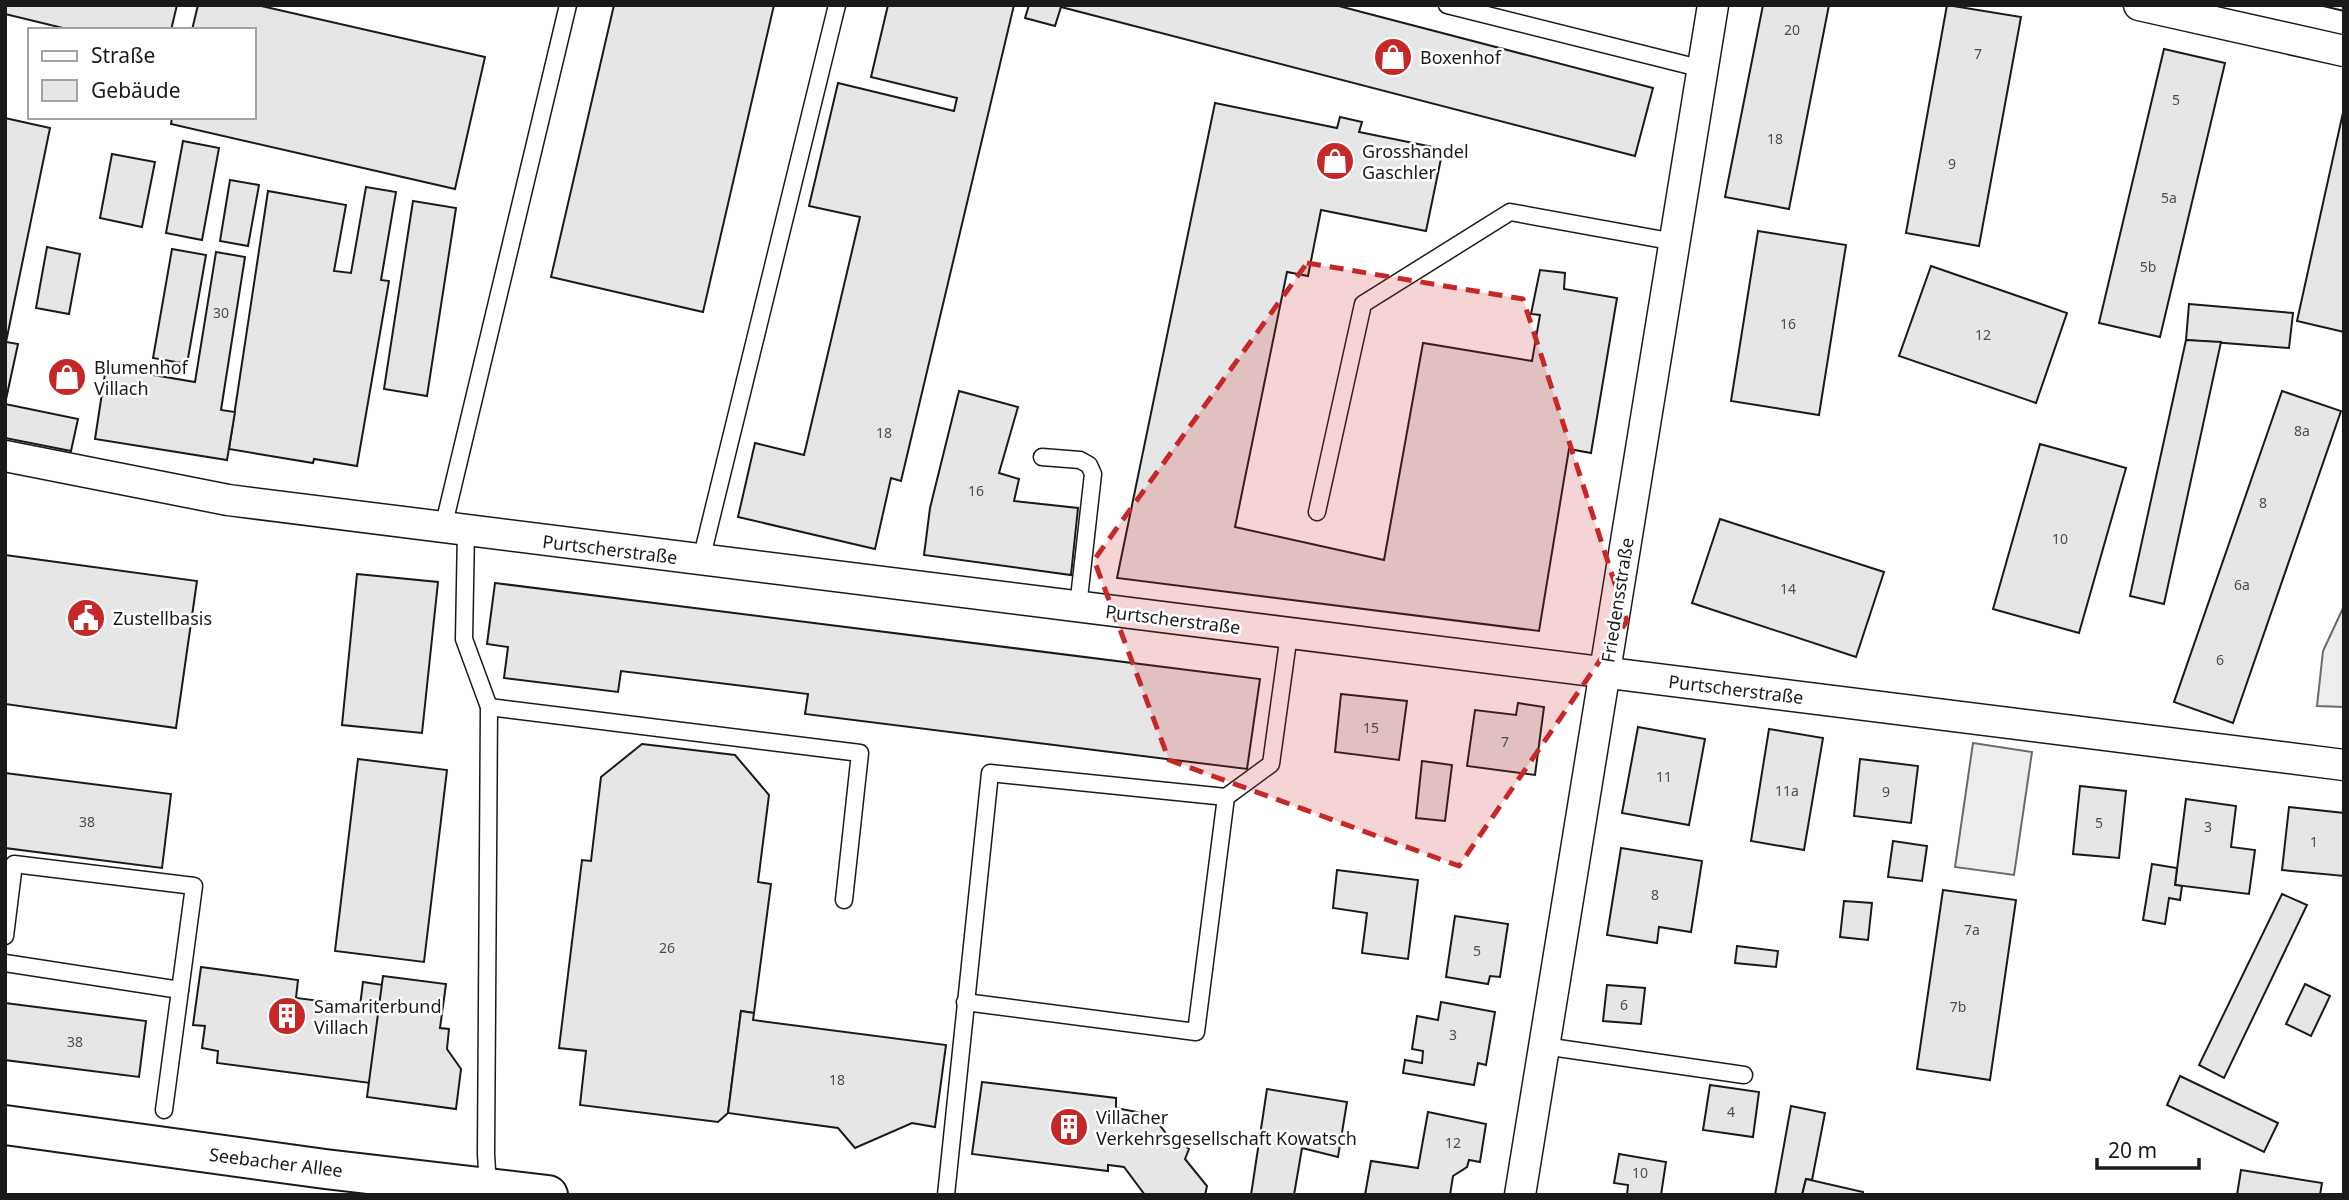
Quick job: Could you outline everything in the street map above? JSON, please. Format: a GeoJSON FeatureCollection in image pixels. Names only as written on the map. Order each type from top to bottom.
{"type":"FeatureCollection","features":[{"type":"Feature","properties":{"kind":"street","name":"Friedensstraße"},"geometry":{"type":"LineString","coordinates":[[1520,1195],[1713,5]]}},
{"type":"Feature","properties":{"kind":"street"},"geometry":{"type":"LineString","coordinates":[[2139,5],[2344,51]]}},
{"type":"Feature","properties":{"kind":"street","name":"Purtscherstraße"},"geometry":{"type":"LineString","coordinates":[[5,456],[228,500],[455,530],[2344,765]]}},
{"type":"Feature","properties":{"kind":"street","name":"Seebacher Allee"},"geometry":{"type":"LineString","coordinates":[[5,1125],[325,1169],[548,1195]]}},
{"type":"Feature","properties":{"kind":"lane"},"geometry":{"type":"LineString","coordinates":[[488,1187],[489,707],[464,639],[455,530],[568,5]]}},
{"type":"Feature","properties":{"kind":"lane"},"geometry":{"type":"LineString","coordinates":[[701,560],[837,5]]}},
{"type":"Feature","properties":{"kind":"lane"},"geometry":{"type":"LineString","coordinates":[[1447,5],[1703,69]]}},
{"type":"Feature","properties":{"kind":"lane"},"geometry":{"type":"LineString","coordinates":[[1317,512],[1363,304],[1510,212],[1675,242]]}},
{"type":"Feature","properties":{"kind":"lane"},"geometry":{"type":"LineString","coordinates":[[1042,457],[1080,460],[1089,465],[1093,474],[1078,607]]}},
{"type":"Feature","properties":{"kind":"lane"},"geometry":{"type":"LineString","coordinates":[[946,1195],[990,773],[1226,797],[1271,764],[1289,634]]}},
{"type":"Feature","properties":{"kind":"lane"},"geometry":{"type":"LineString","coordinates":[[489,707],[860,753],[844,900]]}},
{"type":"Feature","properties":{"kind":"lane"},"geometry":{"type":"LineString","coordinates":[[965,1002],[1196,1032],[1226,797]]}},
{"type":"Feature","properties":{"kind":"lane"},"geometry":{"type":"LineString","coordinates":[[5,936],[14,864],[194,886],[164,1110]]}},
{"type":"Feature","properties":{"kind":"lane"},"geometry":{"type":"LineString","coordinates":[[5,963],[180,990]]}},
{"type":"Feature","properties":{"kind":"lane"},"geometry":{"type":"LineString","coordinates":[[1544,1046],[1744,1074]]}},
{"type":"Feature","properties":{"kind":"highlighted area"},"geometry":{"type":"Polygon","coordinates":[[[1307,263],[1523,299],[1627,621],[1459,866],[1169,760],[1094,560],[1307,263]]]}},
{"type":"Feature","properties":{"kind":"shaded area"},"geometry":{"type":"Polygon","coordinates":[[[2344,606],[2344,707],[2317,706],[2323,651],[2344,606]]]}},
{"type":"Feature","properties":{"kind":"shaded area"},"geometry":{"type":"Polygon","coordinates":[[[1973,743],[2032,752],[2014,875],[1955,867],[1973,743]]]}},
{"type":"Feature","properties":{"kind":"building"},"geometry":{"type":"Polygon","coordinates":[[[5,5],[177,5],[171,28],[63,28],[5,14],[5,5]]]}},
{"type":"Feature","properties":{"kind":"building"},"geometry":{"type":"Polygon","coordinates":[[[198,5],[257,5],[485,57],[455,189],[171,124],[172,119],[256,119],[256,28],[192,28],[198,5]]]}},
{"type":"Feature","properties":{"kind":"building"},"geometry":{"type":"Polygon","coordinates":[[[614,5],[774,5],[703,312],[551,277],[614,5]]]}},
{"type":"Feature","properties":{"kind":"building"},"geometry":{"type":"Polygon","coordinates":[[[888,5],[1014,5],[901,481],[891,478],[875,549],[738,517],[755,443],[804,455],[860,217],[809,206],[838,83],[954,111],[957,98],[871,77],[888,5]]]}},
{"type":"Feature","properties":{"kind":"building","name":"Boxenhof"},"geometry":{"type":"Polygon","coordinates":[[[1029,5],[1335,5],[1653,88],[1635,156],[1061,7],[1055,26],[1025,18],[1029,5]]]}},
{"type":"Feature","properties":{"kind":"building"},"geometry":{"type":"Polygon","coordinates":[[[1763,5],[1829,5],[1789,209],[1725,197],[1763,5]]]}},
{"type":"Feature","properties":{"kind":"building"},"geometry":{"type":"Polygon","coordinates":[[[1947,5],[2021,17],[1979,246],[1906,233],[1947,5]]]}},
{"type":"Feature","properties":{"kind":"building"},"geometry":{"type":"Polygon","coordinates":[[[2319,5],[2344,5],[2344,11],[2319,5]]]}},
{"type":"Feature","properties":{"kind":"building"},"geometry":{"type":"Polygon","coordinates":[[[2164,49],[2225,63],[2160,337],[2099,323],[2164,49]]]}},
{"type":"Feature","properties":{"kind":"building"},"geometry":{"type":"Polygon","coordinates":[[[1215,103],[1337,128],[1340,117],[1362,122],[1359,132],[1443,149],[1426,231],[1321,210],[1308,276],[1287,272],[1235,527],[1384,560],[1423,343],[1532,361],[1540,315],[1531,314],[1540,270],[1565,273],[1564,289],[1617,298],[1591,453],[1569,449],[1539,631],[1117,578],[1215,103]]]}},
{"type":"Feature","properties":{"kind":"building"},"geometry":{"type":"Polygon","coordinates":[[[2344,108],[2344,332],[2297,321],[2344,108]]]}},
{"type":"Feature","properties":{"kind":"building"},"geometry":{"type":"Polygon","coordinates":[[[5,118],[50,128],[6,342],[18,344],[5,404],[5,118]]]}},
{"type":"Feature","properties":{"kind":"building"},"geometry":{"type":"Polygon","coordinates":[[[183,141],[219,148],[202,240],[166,233],[183,141]]]}},
{"type":"Feature","properties":{"kind":"building"},"geometry":{"type":"Polygon","coordinates":[[[112,154],[155,162],[142,227],[100,218],[112,154]]]}},
{"type":"Feature","properties":{"kind":"building"},"geometry":{"type":"Polygon","coordinates":[[[230,180],[259,185],[248,246],[220,241],[230,180]]]}},
{"type":"Feature","properties":{"kind":"building"},"geometry":{"type":"Polygon","coordinates":[[[366,187],[396,192],[381,280],[389,281],[357,466],[314,459],[313,463],[229,449],[268,191],[346,205],[334,271],[351,273],[366,187]]]}},
{"type":"Feature","properties":{"kind":"building"},"geometry":{"type":"Polygon","coordinates":[[[413,201],[456,208],[427,396],[384,389],[413,201]]]}},
{"type":"Feature","properties":{"kind":"building"},"geometry":{"type":"Polygon","coordinates":[[[1758,231],[1846,245],[1819,415],[1731,401],[1758,231]]]}},
{"type":"Feature","properties":{"kind":"building"},"geometry":{"type":"Polygon","coordinates":[[[47,247],[80,254],[69,314],[36,308],[47,247]]]}},
{"type":"Feature","properties":{"kind":"building"},"geometry":{"type":"Polygon","coordinates":[[[172,249],[206,255],[187,364],[153,358],[172,249]]]}},
{"type":"Feature","properties":{"kind":"building"},"geometry":{"type":"Polygon","coordinates":[[[216,252],[245,257],[221,410],[235,412],[227,460],[95,439],[106,367],[195,382],[216,252]]]}},
{"type":"Feature","properties":{"kind":"building"},"geometry":{"type":"Polygon","coordinates":[[[1931,266],[2067,313],[2036,403],[1899,356],[1931,266]]]}},
{"type":"Feature","properties":{"kind":"building"},"geometry":{"type":"Polygon","coordinates":[[[2189,304],[2293,313],[2289,348],[2186,340],[2189,304]]]}},
{"type":"Feature","properties":{"kind":"building"},"geometry":{"type":"Polygon","coordinates":[[[2186,340],[2221,342],[2164,604],[2130,596],[2186,340]]]}},
{"type":"Feature","properties":{"kind":"building"},"geometry":{"type":"Polygon","coordinates":[[[959,391],[1018,407],[999,473],[1019,479],[1014,501],[1078,508],[1071,575],[924,555],[930,508],[959,391]]]}},
{"type":"Feature","properties":{"kind":"building"},"geometry":{"type":"Polygon","coordinates":[[[2282,391],[2341,411],[2233,723],[2174,702],[2282,391]]]}},
{"type":"Feature","properties":{"kind":"building"},"geometry":{"type":"Polygon","coordinates":[[[5,404],[78,419],[71,451],[5,438],[5,404]]]}},
{"type":"Feature","properties":{"kind":"building"},"geometry":{"type":"Polygon","coordinates":[[[2040,444],[2126,468],[2079,633],[1993,609],[2040,444]]]}},
{"type":"Feature","properties":{"kind":"building"},"geometry":{"type":"Polygon","coordinates":[[[1720,519],[1884,572],[1856,657],[1692,603],[1720,519]]]}},
{"type":"Feature","properties":{"kind":"building"},"geometry":{"type":"Polygon","coordinates":[[[5,555],[197,581],[176,728],[5,704],[5,555]]]}},
{"type":"Feature","properties":{"kind":"building"},"geometry":{"type":"Polygon","coordinates":[[[357,574],[438,582],[422,733],[342,725],[357,574]]]}},
{"type":"Feature","properties":{"kind":"building"},"geometry":{"type":"Polygon","coordinates":[[[495,583],[1260,679],[1247,769],[805,714],[808,694],[621,671],[618,692],[504,678],[508,647],[487,644],[495,583]]]}},
{"type":"Feature","properties":{"kind":"building"},"geometry":{"type":"Polygon","coordinates":[[[1341,694],[1407,701],[1399,760],[1335,752],[1341,694]]]}},
{"type":"Feature","properties":{"kind":"building"},"geometry":{"type":"Polygon","coordinates":[[[1518,703],[1544,707],[1535,775],[1467,766],[1475,710],[1516,715],[1518,703]]]}},
{"type":"Feature","properties":{"kind":"building"},"geometry":{"type":"Polygon","coordinates":[[[1638,727],[1705,739],[1689,825],[1622,813],[1638,727]]]}},
{"type":"Feature","properties":{"kind":"building"},"geometry":{"type":"Polygon","coordinates":[[[1769,729],[1823,738],[1804,850],[1751,841],[1769,729]]]}},
{"type":"Feature","properties":{"kind":"building"},"geometry":{"type":"Polygon","coordinates":[[[642,744],[735,755],[769,795],[758,882],[771,884],[754,1013],[741,1011],[728,1113],[718,1122],[580,1105],[586,1051],[559,1048],[582,860],[591,861],[601,777],[642,744]]]}},
{"type":"Feature","properties":{"kind":"building"},"geometry":{"type":"Polygon","coordinates":[[[358,759],[447,770],[424,962],[335,951],[358,759]]]}},
{"type":"Feature","properties":{"kind":"building"},"geometry":{"type":"Polygon","coordinates":[[[1860,759],[1918,766],[1911,823],[1854,816],[1860,759]]]}},
{"type":"Feature","properties":{"kind":"building"},"geometry":{"type":"Polygon","coordinates":[[[1422,761],[1452,765],[1445,821],[1416,818],[1422,761]]]}},
{"type":"Feature","properties":{"kind":"building"},"geometry":{"type":"Polygon","coordinates":[[[5,773],[171,794],[162,868],[5,848],[5,773]]]}},
{"type":"Feature","properties":{"kind":"building"},"geometry":{"type":"Polygon","coordinates":[[[2080,786],[2126,791],[2119,858],[2073,854],[2080,786]]]}},
{"type":"Feature","properties":{"kind":"building"},"geometry":{"type":"Polygon","coordinates":[[[2186,799],[2236,806],[2231,847],[2255,850],[2249,894],[2175,885],[2186,799]]]}},
{"type":"Feature","properties":{"kind":"building"},"geometry":{"type":"Polygon","coordinates":[[[2289,807],[2344,813],[2344,876],[2282,870],[2289,807]]]}},
{"type":"Feature","properties":{"kind":"building"},"geometry":{"type":"Polygon","coordinates":[[[1893,841],[1927,846],[1922,881],[1888,877],[1893,841]]]}},
{"type":"Feature","properties":{"kind":"building"},"geometry":{"type":"Polygon","coordinates":[[[1621,848],[1702,861],[1691,932],[1659,927],[1657,943],[1607,935],[1621,848]]]}},
{"type":"Feature","properties":{"kind":"building"},"geometry":{"type":"Polygon","coordinates":[[[2152,864],[2177,868],[2175,885],[2182,886],[2180,900],[2169,898],[2165,924],[2143,920],[2152,864]]]}},
{"type":"Feature","properties":{"kind":"building"},"geometry":{"type":"Polygon","coordinates":[[[1337,870],[1418,880],[1408,959],[1362,953],[1367,913],[1333,908],[1337,870]]]}},
{"type":"Feature","properties":{"kind":"building"},"geometry":{"type":"Polygon","coordinates":[[[1943,890],[2016,900],[1990,1080],[1917,1069],[1943,890]]]}},
{"type":"Feature","properties":{"kind":"building"},"geometry":{"type":"Polygon","coordinates":[[[2282,894],[2307,905],[2224,1078],[2199,1065],[2282,894]]]}},
{"type":"Feature","properties":{"kind":"building"},"geometry":{"type":"Polygon","coordinates":[[[1844,901],[1872,903],[1868,940],[1840,937],[1844,901]]]}},
{"type":"Feature","properties":{"kind":"building"},"geometry":{"type":"Polygon","coordinates":[[[1455,916],[1508,924],[1500,977],[1490,976],[1488,984],[1446,977],[1455,916]]]}},
{"type":"Feature","properties":{"kind":"building"},"geometry":{"type":"Polygon","coordinates":[[[1737,946],[1778,951],[1776,967],[1735,963],[1737,946]]]}},
{"type":"Feature","properties":{"kind":"building","name":"Samariterbund Villach"},"geometry":{"type":"Polygon","coordinates":[[[201,967],[298,980],[296,998],[360,1006],[363,982],[383,985],[370,1083],[217,1063],[218,1051],[202,1048],[205,1026],[193,1025],[201,967]]]}},
{"type":"Feature","properties":{"kind":"building"},"geometry":{"type":"Polygon","coordinates":[[[383,976],[446,984],[440,1028],[449,1029],[447,1049],[461,1069],[456,1109],[367,1097],[383,976]]]}},
{"type":"Feature","properties":{"kind":"building"},"geometry":{"type":"Polygon","coordinates":[[[2305,984],[2330,996],[2311,1036],[2286,1024],[2305,984]]]}},
{"type":"Feature","properties":{"kind":"building"},"geometry":{"type":"Polygon","coordinates":[[[1607,985],[1645,988],[1641,1024],[1603,1021],[1607,985]]]}},
{"type":"Feature","properties":{"kind":"building"},"geometry":{"type":"Polygon","coordinates":[[[1441,1002],[1495,1012],[1486,1065],[1478,1063],[1474,1085],[1403,1073],[1405,1060],[1422,1063],[1423,1051],[1412,1049],[1417,1016],[1438,1020],[1441,1002]]]}},
{"type":"Feature","properties":{"kind":"building"},"geometry":{"type":"Polygon","coordinates":[[[5,1003],[146,1021],[139,1077],[5,1060],[5,1003]]]}},
{"type":"Feature","properties":{"kind":"building"},"geometry":{"type":"Polygon","coordinates":[[[741,1011],[754,1013],[753,1020],[946,1045],[935,1127],[912,1123],[855,1148],[838,1128],[728,1113],[741,1011]]]}},
{"type":"Feature","properties":{"kind":"building"},"geometry":{"type":"Polygon","coordinates":[[[2180,1076],[2278,1123],[2264,1152],[2167,1105],[2180,1076]]]}},
{"type":"Feature","properties":{"kind":"building","name":"Villacher Verkehrsgesellschaft Kowatsch"},"geometry":{"type":"Polygon","coordinates":[[[982,1082],[1116,1098],[1116,1108],[1152,1115],[1171,1140],[1181,1142],[1189,1149],[1185,1159],[1207,1186],[1205,1195],[1145,1195],[1124,1167],[1108,1165],[1108,1171],[972,1154],[982,1082]]]}},
{"type":"Feature","properties":{"kind":"building"},"geometry":{"type":"Polygon","coordinates":[[[1710,1085],[1759,1092],[1753,1137],[1703,1130],[1710,1085]]]}},
{"type":"Feature","properties":{"kind":"building"},"geometry":{"type":"Polygon","coordinates":[[[1267,1089],[1347,1102],[1338,1157],[1302,1148],[1294,1195],[1251,1195],[1267,1089]]]}},
{"type":"Feature","properties":{"kind":"building"},"geometry":{"type":"Polygon","coordinates":[[[1791,1106],[1825,1113],[1812,1180],[1806,1179],[1802,1195],[1775,1195],[1791,1106]]]}},
{"type":"Feature","properties":{"kind":"building"},"geometry":{"type":"Polygon","coordinates":[[[1428,1112],[1486,1124],[1480,1162],[1469,1160],[1467,1167],[1453,1176],[1450,1195],[1365,1195],[1371,1161],[1418,1168],[1428,1112]]]}},
{"type":"Feature","properties":{"kind":"building"},"geometry":{"type":"Polygon","coordinates":[[[1619,1154],[1666,1162],[1661,1195],[1627,1195],[1628,1185],[1614,1183],[1619,1154]]]}},
{"type":"Feature","properties":{"kind":"building"},"geometry":{"type":"Polygon","coordinates":[[[2241,1170],[2322,1183],[2320,1195],[2237,1195],[2241,1170]]]}},
{"type":"Feature","properties":{"kind":"building"},"geometry":{"type":"Polygon","coordinates":[[[1806,1179],[1863,1192],[1863,1195],[1802,1195],[1806,1179]]]}},
{"type":"Feature","properties":{"kind":"place","name":"Boxenhof"},"geometry":{"type":"Point","coordinates":[1393,57]}},
{"type":"Feature","properties":{"kind":"place","name":"Grosshandel Gaschler"},"geometry":{"type":"Point","coordinates":[1335,161]}},
{"type":"Feature","properties":{"kind":"place","name":"Blumenhof Villach"},"geometry":{"type":"Point","coordinates":[67,377]}},
{"type":"Feature","properties":{"kind":"place","name":"Zustellbasis"},"geometry":{"type":"Point","coordinates":[86,618]}},
{"type":"Feature","properties":{"kind":"place","name":"Samariterbund Villach"},"geometry":{"type":"Point","coordinates":[287,1016]}},
{"type":"Feature","properties":{"kind":"place","name":"Villacher Verkehrsgesellschaft Kowatsch"},"geometry":{"type":"Point","coordinates":[1069,1127]}}]}
